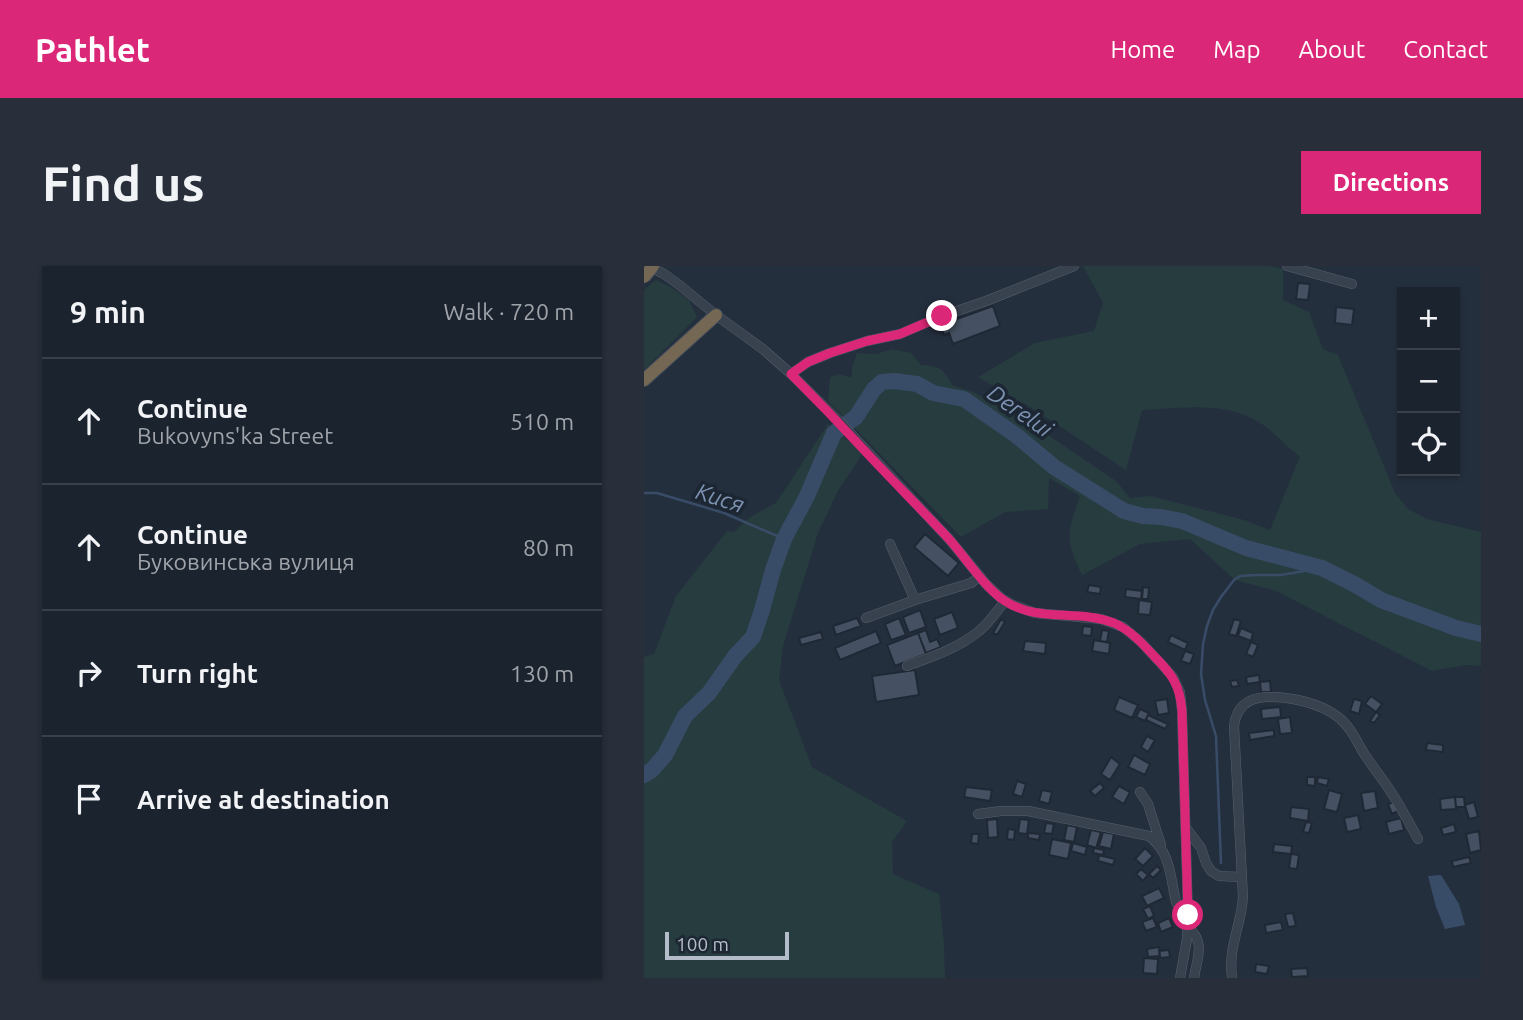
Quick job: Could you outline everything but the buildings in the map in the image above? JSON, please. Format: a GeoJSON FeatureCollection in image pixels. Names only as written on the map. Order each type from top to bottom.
{"type":"FeatureCollection","features":[{"type":"Feature","properties":{"kind":"highway"},"geometry":{"type":"LineString","coordinates":[[644,276],[651,266]]}},
{"type":"Feature","properties":{"kind":"highway"},"geometry":{"type":"LineString","coordinates":[[644,380],[716,315]]}},
{"type":"Feature","properties":{"kind":"street"},"geometry":{"type":"LineString","coordinates":[[651,266],[764,350],[791,374],[838,420],[1005,601],[1035,612],[1110,622],[1134,636],[1170,674],[1178,687],[1182,706],[1188,927],[1180,978]]}},
{"type":"Feature","properties":{"kind":"street"},"geometry":{"type":"LineString","coordinates":[[791,374],[808,362],[830,353],[900,334],[1074,266]]}},
{"type":"Feature","properties":{"kind":"street"},"geometry":{"type":"LineString","coordinates":[[1287,266],[1352,284]]}},
{"type":"Feature","properties":{"kind":"street"},"geometry":{"type":"LineString","coordinates":[[890,544],[915,600]]}},
{"type":"Feature","properties":{"kind":"street"},"geometry":{"type":"LineString","coordinates":[[866,618],[971,583],[980,576]]}},
{"type":"Feature","properties":{"kind":"street"},"geometry":{"type":"LineString","coordinates":[[907,666],[967,639],[982,628],[1005,601]]}},
{"type":"Feature","properties":{"kind":"street"},"geometry":{"type":"LineString","coordinates":[[1232,978],[1233,946],[1243,902],[1234,726],[1238,710],[1245,703],[1274,697],[1290,699],[1323,708],[1338,717],[1348,727],[1390,790],[1418,839]]}},
{"type":"Feature","properties":{"kind":"street"},"geometry":{"type":"LineString","coordinates":[[1140,792],[1148,804],[1176,902],[1188,915]]}},
{"type":"Feature","properties":{"kind":"street"},"geometry":{"type":"LineString","coordinates":[[978,814],[1028,811],[1142,834],[1158,843],[1164,853]]}},
{"type":"Feature","properties":{"kind":"street"},"geometry":{"type":"LineString","coordinates":[[1186,828],[1201,848],[1211,871],[1219,876],[1241,877]]}},
{"type":"Feature","properties":{"kind":"street"},"geometry":{"type":"LineString","coordinates":[[1188,927],[1199,942],[1194,978]]}},
{"type":"Feature","properties":{"kind":"green space"},"geometry":{"type":"Polygon","coordinates":[[[1083,266],[1270,266],[1283,269],[1283,300],[1309,312],[1323,349],[1338,355],[1395,493],[1408,509],[1427,519],[1481,532],[1481,666],[1465,665],[1432,671],[1276,591],[1235,580],[1190,539],[1140,544],[1082,575],[1072,552],[1069,535],[1080,496],[1049,478],[1048,509],[1005,512],[961,537],[828,401],[830,377],[840,374],[852,378],[852,367],[857,353],[876,354],[892,349],[911,353],[921,365],[940,369],[952,385],[975,393],[1020,416],[1116,481],[1130,498],[1151,496],[1244,520],[1270,530],[1300,456],[1252,418],[1222,409],[1191,407],[1142,410],[1126,470],[1035,410],[978,377],[1035,343],[1094,331],[1103,303],[1083,266]]]}},
{"type":"Feature","properties":{"kind":"green space"},"geometry":{"type":"Polygon","coordinates":[[[656,280],[689,300],[697,317],[644,370],[644,290],[656,280]]]}},
{"type":"Feature","properties":{"kind":"green space"},"geometry":{"type":"Polygon","coordinates":[[[828,424],[863,453],[838,491],[818,533],[783,646],[779,680],[812,767],[907,821],[892,842],[893,874],[939,894],[945,978],[644,978],[644,657],[654,654],[676,596],[727,531],[734,532],[750,517],[776,503],[828,424]]]}},
{"type":"Feature","properties":{"kind":"water"},"geometry":{"type":"Polygon","coordinates":[[[1441,875],[1459,904],[1465,925],[1445,929],[1428,876],[1441,875]]]}},
{"type":"Feature","properties":{"kind":"waterway","name":"Derelui"},"geometry":{"type":"LineString","coordinates":[[644,775],[665,755],[685,716],[709,693],[735,656],[753,637],[784,539],[807,496],[834,433],[856,417],[874,389],[882,382],[917,384],[933,393],[964,399],[1017,436],[1054,467],[1124,511],[1182,521],[1246,548],[1322,568],[1381,600],[1456,628],[1481,634]]}},
{"type":"Feature","properties":{"kind":"waterway","name":"Кися"},"geometry":{"type":"LineString","coordinates":[[644,493],[657,493],[724,513],[784,539]]}},
{"type":"Feature","properties":{"kind":"waterway"},"geometry":{"type":"LineString","coordinates":[[1221,863],[1216,736],[1205,700],[1201,674],[1207,626],[1221,597],[1240,576],[1281,575],[1322,568]]}},
{"type":"Feature","properties":{"kind":"route"},"geometry":{"type":"LineString","coordinates":[[942,316],[900,334],[830,353],[808,362],[791,374],[838,420],[1001,598],[1021,609],[1093,618],[1118,625],[1140,642],[1172,677],[1180,692],[1182,711],[1188,915]]}}]}
